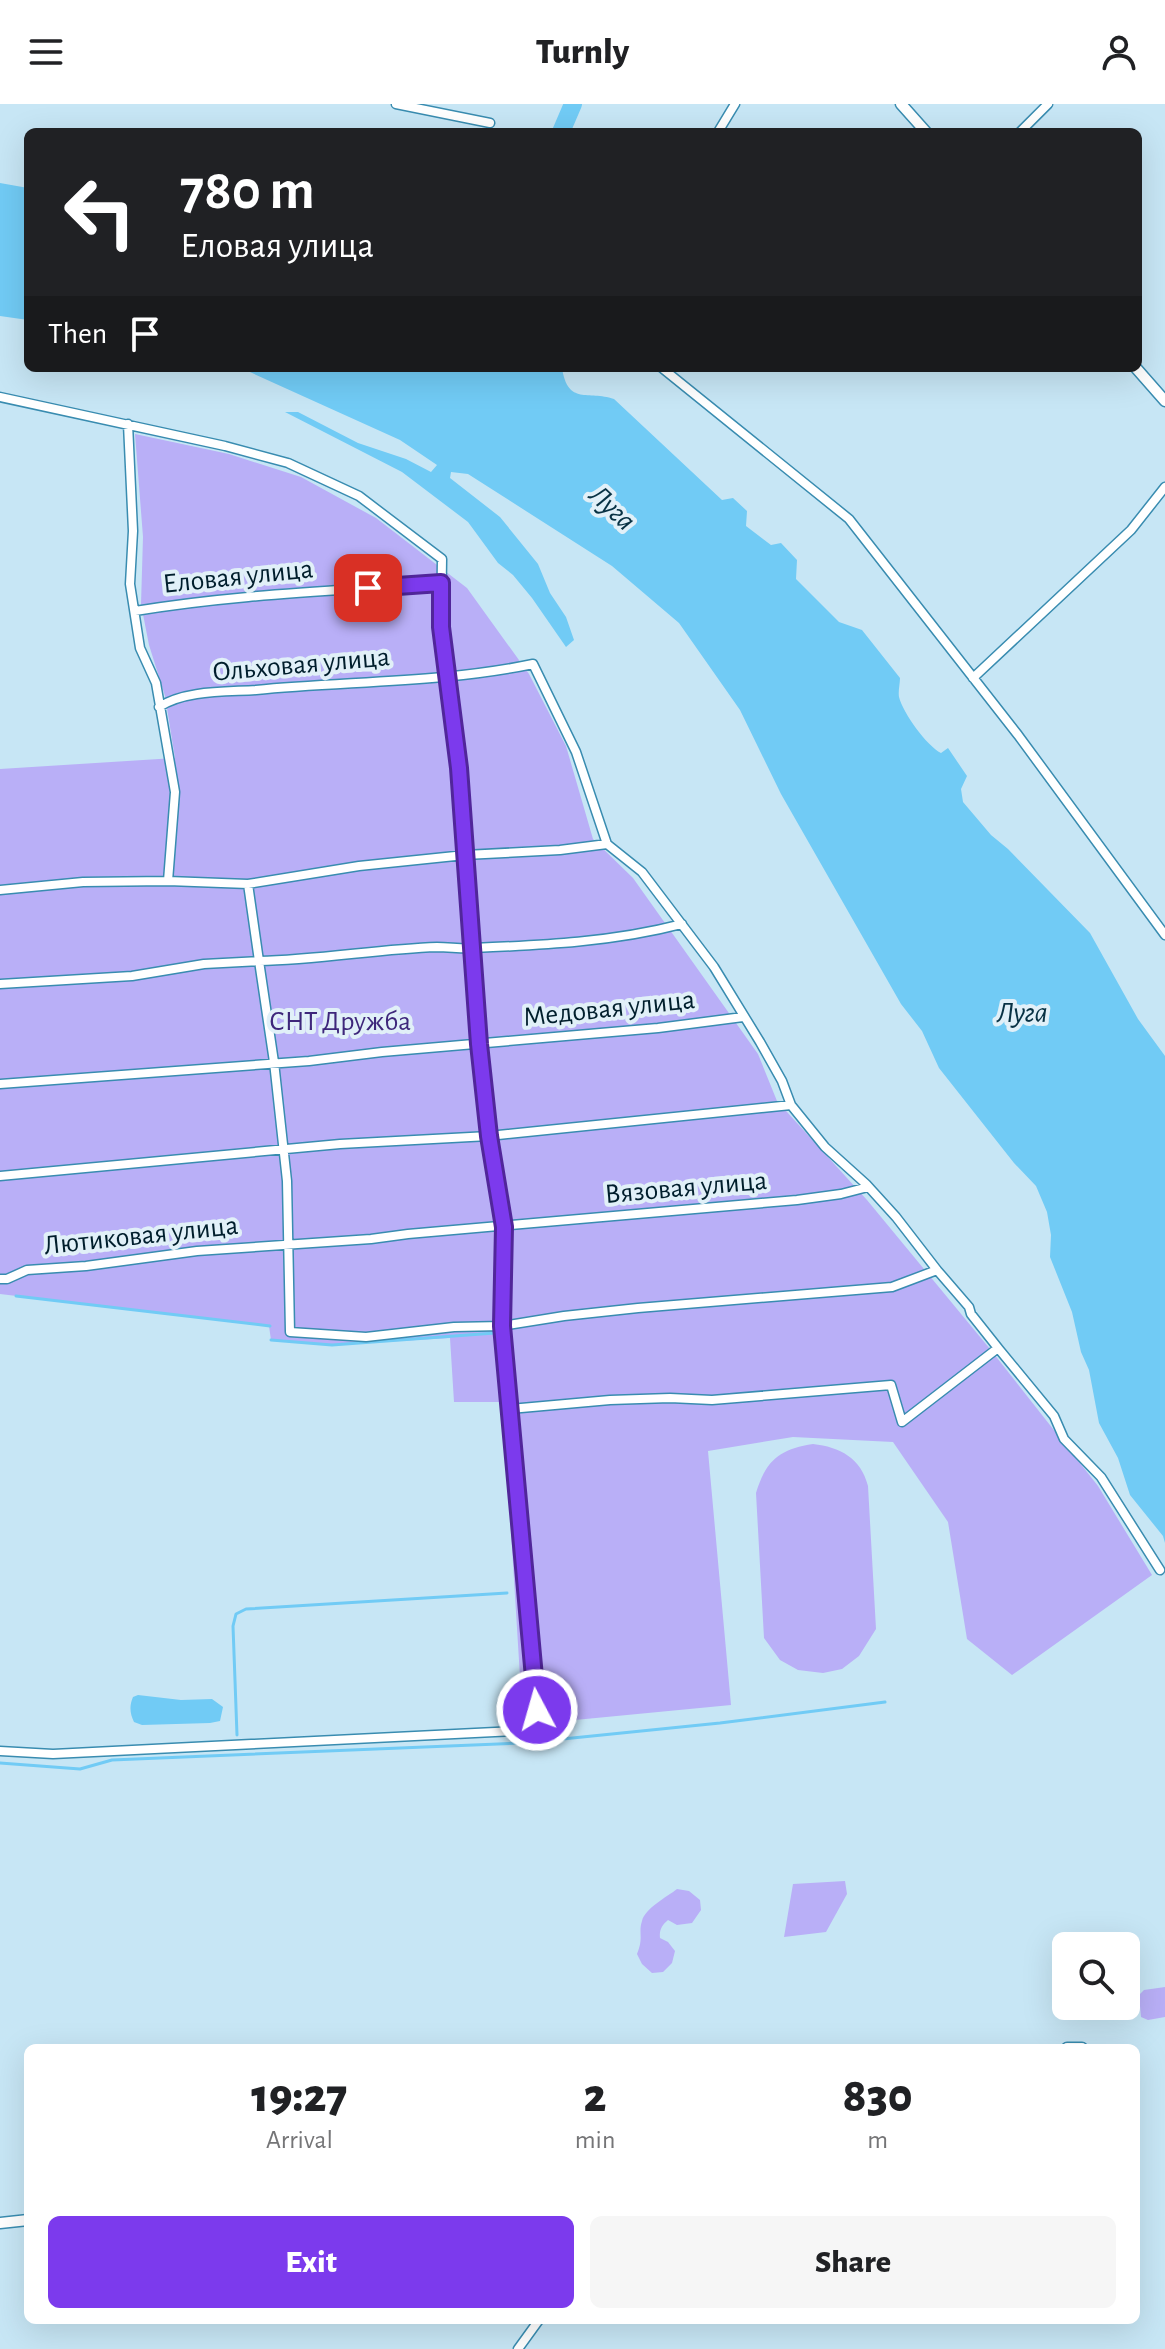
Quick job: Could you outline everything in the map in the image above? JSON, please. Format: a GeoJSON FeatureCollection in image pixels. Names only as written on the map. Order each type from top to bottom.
{"type":"FeatureCollection","features":[{"type":"Feature","properties":{"kind":"street"},"geometry":{"type":"LineString","coordinates":[[396,104],[490,123]]}},
{"type":"Feature","properties":{"kind":"street"},"geometry":{"type":"LineString","coordinates":[[720,128],[735,104]]}},
{"type":"Feature","properties":{"kind":"street"},"geometry":{"type":"LineString","coordinates":[[901,104],[922,128]]}},
{"type":"Feature","properties":{"kind":"street"},"geometry":{"type":"LineString","coordinates":[[1024,128],[1048,104]]}},
{"type":"Feature","properties":{"kind":"street"},"geometry":{"type":"LineString","coordinates":[[667,372],[849,519],[973,678],[1165,935]]}},
{"type":"Feature","properties":{"kind":"street"},"geometry":{"type":"LineString","coordinates":[[1140,372],[1165,401]]}},
{"type":"Feature","properties":{"kind":"street"},"geometry":{"type":"LineString","coordinates":[[0,397],[225,446],[288,463],[359,496],[442,559],[441,627],[459,768],[479,1044],[489,1136],[506,1227],[502,1326],[537,1710],[532,1742]]}},
{"type":"Feature","properties":{"kind":"street"},"geometry":{"type":"LineString","coordinates":[[128,424],[133,531],[130,584],[140,648],[156,683],[175,792],[168,881]]}},
{"type":"Feature","properties":{"kind":"street"},"geometry":{"type":"LineString","coordinates":[[973,678],[1131,530],[1165,487]]}},
{"type":"Feature","properties":{"kind":"street","name":"Еловая улица"},"geometry":{"type":"LineString","coordinates":[[135,611],[204,599],[441,583]]}},
{"type":"Feature","properties":{"kind":"street","name":"Ольховая улица"},"geometry":{"type":"LineString","coordinates":[[159,707],[171,699],[449,676],[533,664],[576,752],[607,844]]}},
{"type":"Feature","properties":{"kind":"street"},"geometry":{"type":"LineString","coordinates":[[0,890],[83,882],[248,884],[359,866],[607,844],[642,872],[714,967],[782,1081],[791,1105],[825,1147],[868,1187],[969,1307],[971,1314],[1054,1416],[1064,1439],[1101,1477],[1160,1570]]}},
{"type":"Feature","properties":{"kind":"street"},"geometry":{"type":"LineString","coordinates":[[248,884],[284,1150],[290,1332],[366,1337],[454,1327],[502,1326],[623,1310],[892,1287],[937,1270]]}},
{"type":"Feature","properties":{"kind":"street"},"geometry":{"type":"LineString","coordinates":[[0,984],[132,976],[204,964],[325,958],[440,947],[471,949],[585,943],[682,924]]}},
{"type":"Feature","properties":{"kind":"street","name":"Медовая улица"},"geometry":{"type":"LineString","coordinates":[[0,1084],[142,1075],[658,1028],[743,1017]]}},
{"type":"Feature","properties":{"kind":"street"},"geometry":{"type":"LineString","coordinates":[[0,1176],[284,1150],[489,1136],[791,1105]]}},
{"type":"Feature","properties":{"kind":"street","name":"Вязовая улица"},"geometry":{"type":"LineString","coordinates":[[289,1244],[797,1200],[868,1187]]}},
{"type":"Feature","properties":{"kind":"street","name":"Лютиковая улица"},"geometry":{"type":"LineString","coordinates":[[0,1279],[27,1270],[289,1244]]}},
{"type":"Feature","properties":{"kind":"street"},"geometry":{"type":"LineString","coordinates":[[510,1409],[610,1400],[712,1400],[891,1385],[902,1422],[998,1348]]}},
{"type":"Feature","properties":{"kind":"street"},"geometry":{"type":"LineString","coordinates":[[0,1751],[53,1754],[534,1730]]}},
{"type":"Feature","properties":{"kind":"street"},"geometry":{"type":"LineString","coordinates":[[0,2223],[24,2220]]}},
{"type":"Feature","properties":{"kind":"street"},"geometry":{"type":"LineString","coordinates":[[518,2349],[536,2324]]}},
{"type":"Feature","properties":{"kind":"green space","name":"СНТ Дружба"},"geometry":{"type":"Polygon","coordinates":[[[135,434],[229,454],[301,477],[376,518],[467,588],[529,674],[566,746],[593,839],[633,878],[758,1054],[777,1101],[867,1200],[990,1349],[1098,1486],[1152,1575],[1012,1675],[967,1639],[948,1522],[893,1442],[793,1437],[708,1451],[731,1705],[523,1725],[503,1402],[454,1402],[450,1338],[332,1345],[271,1340],[269,1326],[0,1294],[0,769],[175,758],[165,696],[149,645],[141,604],[143,537],[135,434]]]}},
{"type":"Feature","properties":{"kind":"green space"},"geometry":{"type":"Polygon","coordinates":[[[813,1444],[840,1451],[855,1461],[865,1476],[876,1629],[859,1656],[842,1669],[823,1673],[798,1670],[780,1660],[764,1638],[756,1493],[764,1472],[776,1458],[792,1449],[813,1444]]]}},
{"type":"Feature","properties":{"kind":"green space"},"geometry":{"type":"Polygon","coordinates":[[[845,1881],[847,1894],[826,1932],[784,1937],[793,1884],[845,1881]]]}},
{"type":"Feature","properties":{"kind":"green space"},"geometry":{"type":"Polygon","coordinates":[[[677,1889],[689,1891],[700,1900],[701,1910],[692,1923],[677,1925],[668,1920],[664,1924],[660,1938],[675,1951],[672,1963],[663,1972],[652,1973],[637,1954],[642,1921],[652,1907],[677,1889]]]}},
{"type":"Feature","properties":{"kind":"green space"},"geometry":{"type":"Polygon","coordinates":[[[1165,1987],[1165,2017],[1148,2020],[1141,2017],[1140,1994],[1144,1990],[1165,1987]]]}},
{"type":"Feature","properties":{"kind":"water"},"geometry":{"type":"Polygon","coordinates":[[[0,183],[24,187],[24,319],[0,316],[0,183]]]}},
{"type":"Feature","properties":{"kind":"water","name":"Луга"},"geometry":{"type":"Polygon","coordinates":[[[250,372],[563,372],[569,388],[574,392],[614,399],[722,500],[733,498],[747,511],[746,526],[771,545],[781,543],[797,560],[796,579],[839,622],[862,630],[900,678],[899,697],[910,720],[935,749],[941,753],[948,748],[967,776],[961,789],[963,802],[991,835],[1090,933],[1138,1019],[1165,1056],[1165,1543],[1163,1536],[1130,1495],[1118,1458],[1099,1423],[1089,1370],[1081,1352],[1072,1312],[1050,1257],[1051,1235],[1047,1212],[1036,1186],[939,1068],[922,1031],[901,1004],[781,794],[740,710],[679,623],[612,566],[468,474],[451,472],[450,478],[500,517],[538,564],[550,593],[566,617],[574,640],[566,647],[532,598],[498,563],[468,522],[402,472],[285,412],[298,412],[358,443],[406,459],[431,472],[437,465],[400,440],[250,372]]]}},
{"type":"Feature","properties":{"kind":"water"},"geometry":{"type":"Polygon","coordinates":[[[133,1697],[181,1700],[212,1699],[223,1707],[220,1721],[142,1725],[134,1722],[131,1713],[133,1697]]]}},
{"type":"Feature","properties":{"kind":"waterway"},"geometry":{"type":"LineString","coordinates":[[563,128],[573,104]]}},
{"type":"Feature","properties":{"kind":"waterway"},"geometry":{"type":"LineString","coordinates":[[16,1296],[270,1326]]}},
{"type":"Feature","properties":{"kind":"waterway"},"geometry":{"type":"LineString","coordinates":[[271,1340],[332,1345],[495,1333]]}},
{"type":"Feature","properties":{"kind":"waterway"},"geometry":{"type":"LineString","coordinates":[[237,1735],[233,1626],[236,1614],[246,1609],[507,1593]]}},
{"type":"Feature","properties":{"kind":"waterway"},"geometry":{"type":"LineString","coordinates":[[543,1741],[885,1702]]}},
{"type":"Feature","properties":{"kind":"waterway"},"geometry":{"type":"LineString","coordinates":[[0,1763],[80,1769],[112,1760],[522,1743]]}},
{"type":"Feature","properties":{"kind":"route"},"geometry":{"type":"LineString","coordinates":[[368,588],[441,583],[441,627],[459,768],[479,1044],[489,1136],[504,1227],[502,1326],[537,1710]]}}]}
